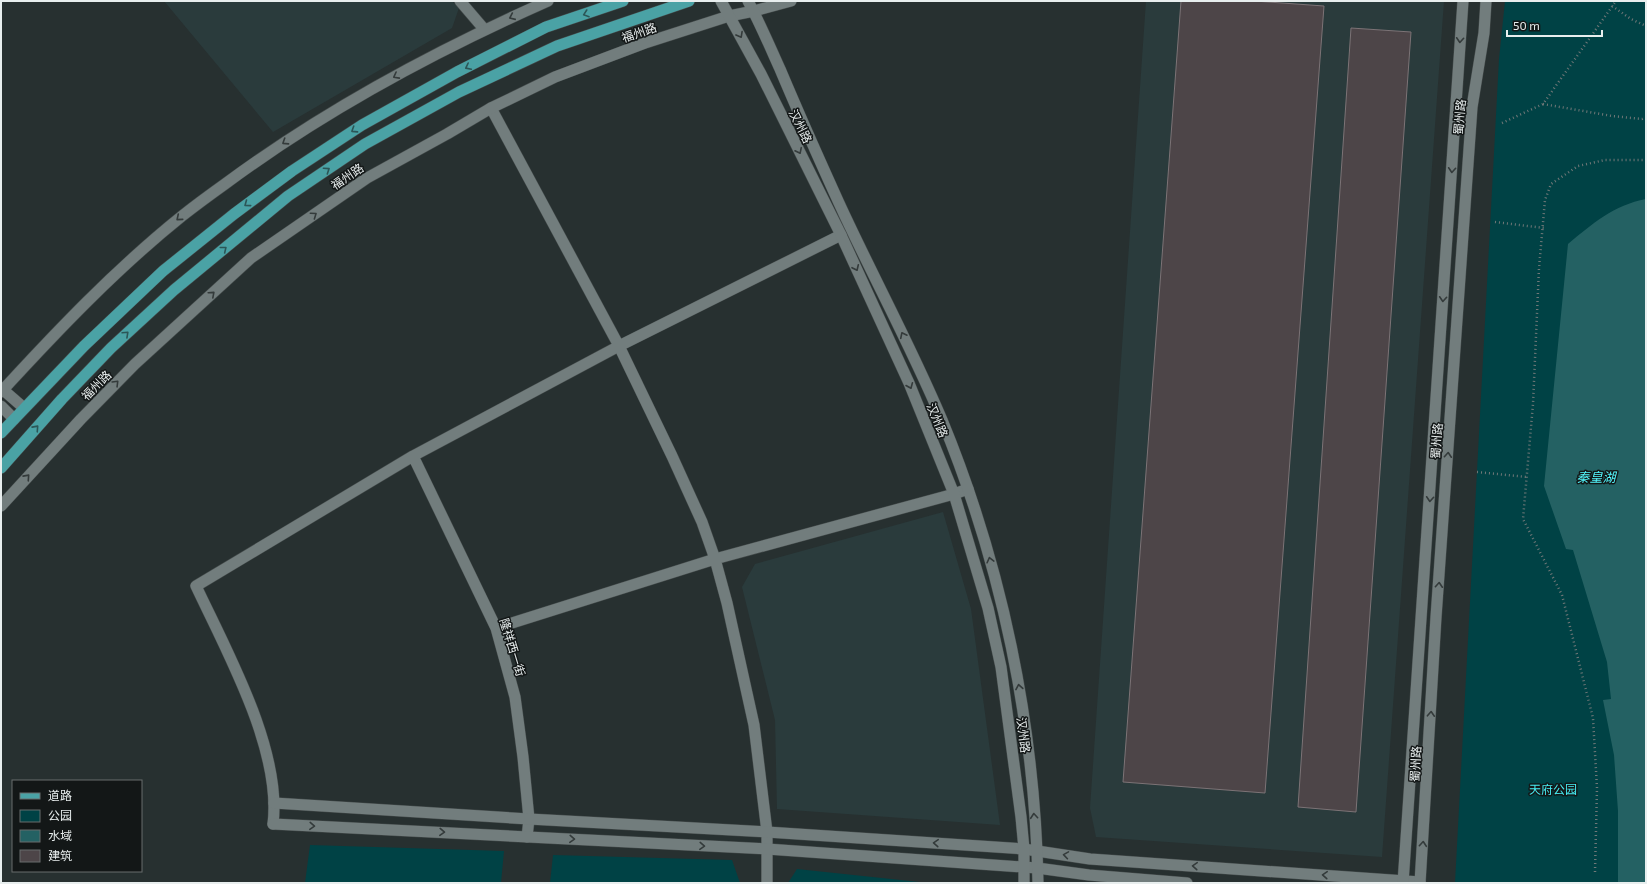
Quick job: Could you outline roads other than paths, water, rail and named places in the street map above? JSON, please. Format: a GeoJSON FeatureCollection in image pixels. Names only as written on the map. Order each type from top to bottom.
{"type":"FeatureCollection","features":[{"type":"Feature","properties":{"kind":"main road"},"geometry":{"type":"LineString","coordinates":[[1,433],[84,346],[163,271],[234,214],[292,171],[362,125],[457,72],[546,27],[623,1]]}},
{"type":"Feature","properties":{"kind":"main road","name":"福州路"},"geometry":{"type":"LineString","coordinates":[[1,468],[62,399],[111,348],[174,290],[288,196],[364,144],[460,92],[557,46],[689,1]]}},
{"type":"Feature","properties":{"kind":"street"},"geometry":{"type":"LineString","coordinates":[[460,1],[484,29]]}},
{"type":"Feature","properties":{"kind":"street"},"geometry":{"type":"LineString","coordinates":[[24,408],[2,390],[112,277],[182,216],[259,159],[321,118],[384,82],[484,29],[548,1]]}},
{"type":"Feature","properties":{"kind":"street","name":"汉州路"},"geometry":{"type":"LineString","coordinates":[[721,1],[761,74],[840,235],[909,383],[954,494],[988,608],[1001,667],[1020,809],[1024,849],[1024,883]]}},
{"type":"Feature","properties":{"kind":"street","name":"汉州路"},"geometry":{"type":"LineString","coordinates":[[748,1],[754,11],[839,203],[938,413],[968,489],[986,543],[1009,635],[1026,726],[1037,850],[1038,883]]}},
{"type":"Feature","properties":{"kind":"street","name":"福州路"},"geometry":{"type":"LineString","coordinates":[[1,506],[81,419],[135,364],[251,258],[367,178],[491,108],[555,77],[645,43],[729,16],[791,1]]}},
{"type":"Feature","properties":{"kind":"street","name":"蜀州路"},"geometry":{"type":"LineString","coordinates":[[1403,882],[1463,1]]}},
{"type":"Feature","properties":{"kind":"street","name":"蜀州路"},"geometry":{"type":"LineString","coordinates":[[1420,882],[1437,609],[1472,107],[1484,33],[1486,1]]}},
{"type":"Feature","properties":{"kind":"street"},"geometry":{"type":"LineString","coordinates":[[491,108],[619,346],[702,522],[715,559],[727,603],[754,725],[767,832],[767,883]]}},
{"type":"Feature","properties":{"kind":"street"},"geometry":{"type":"LineString","coordinates":[[840,235],[619,346],[413,456],[196,586],[251,704],[270,764],[274,802],[273,824],[767,850],[1038,868],[1089,875],[1187,883]]}},
{"type":"Feature","properties":{"kind":"street"},"geometry":{"type":"LineString","coordinates":[[1,406],[14,419]]}},
{"type":"Feature","properties":{"kind":"street","name":"隆祥西一街"},"geometry":{"type":"LineString","coordinates":[[413,456],[496,628],[515,697],[529,819],[527,837]]}},
{"type":"Feature","properties":{"kind":"street"},"geometry":{"type":"LineString","coordinates":[[496,628],[715,559],[968,489]]}},
{"type":"Feature","properties":{"kind":"street"},"geometry":{"type":"LineString","coordinates":[[274,802],[1024,849],[1090,859],[1420,882]]}},
{"type":"Feature","properties":{"kind":"water","name":"秦皇湖"},"geometry":{"type":"Polygon","coordinates":[[[1646,199],[1646,883],[1618,883],[1618,811],[1614,755],[1603,700],[1611,699],[1607,662],[1573,550],[1566,549],[1544,486],[1568,244],[1604,216],[1624,206],[1646,199]]]}},
{"type":"Feature","properties":{"kind":"park label","name":"天府公园"},"geometry":{"type":"Point","coordinates":[1553,789]}}]}
